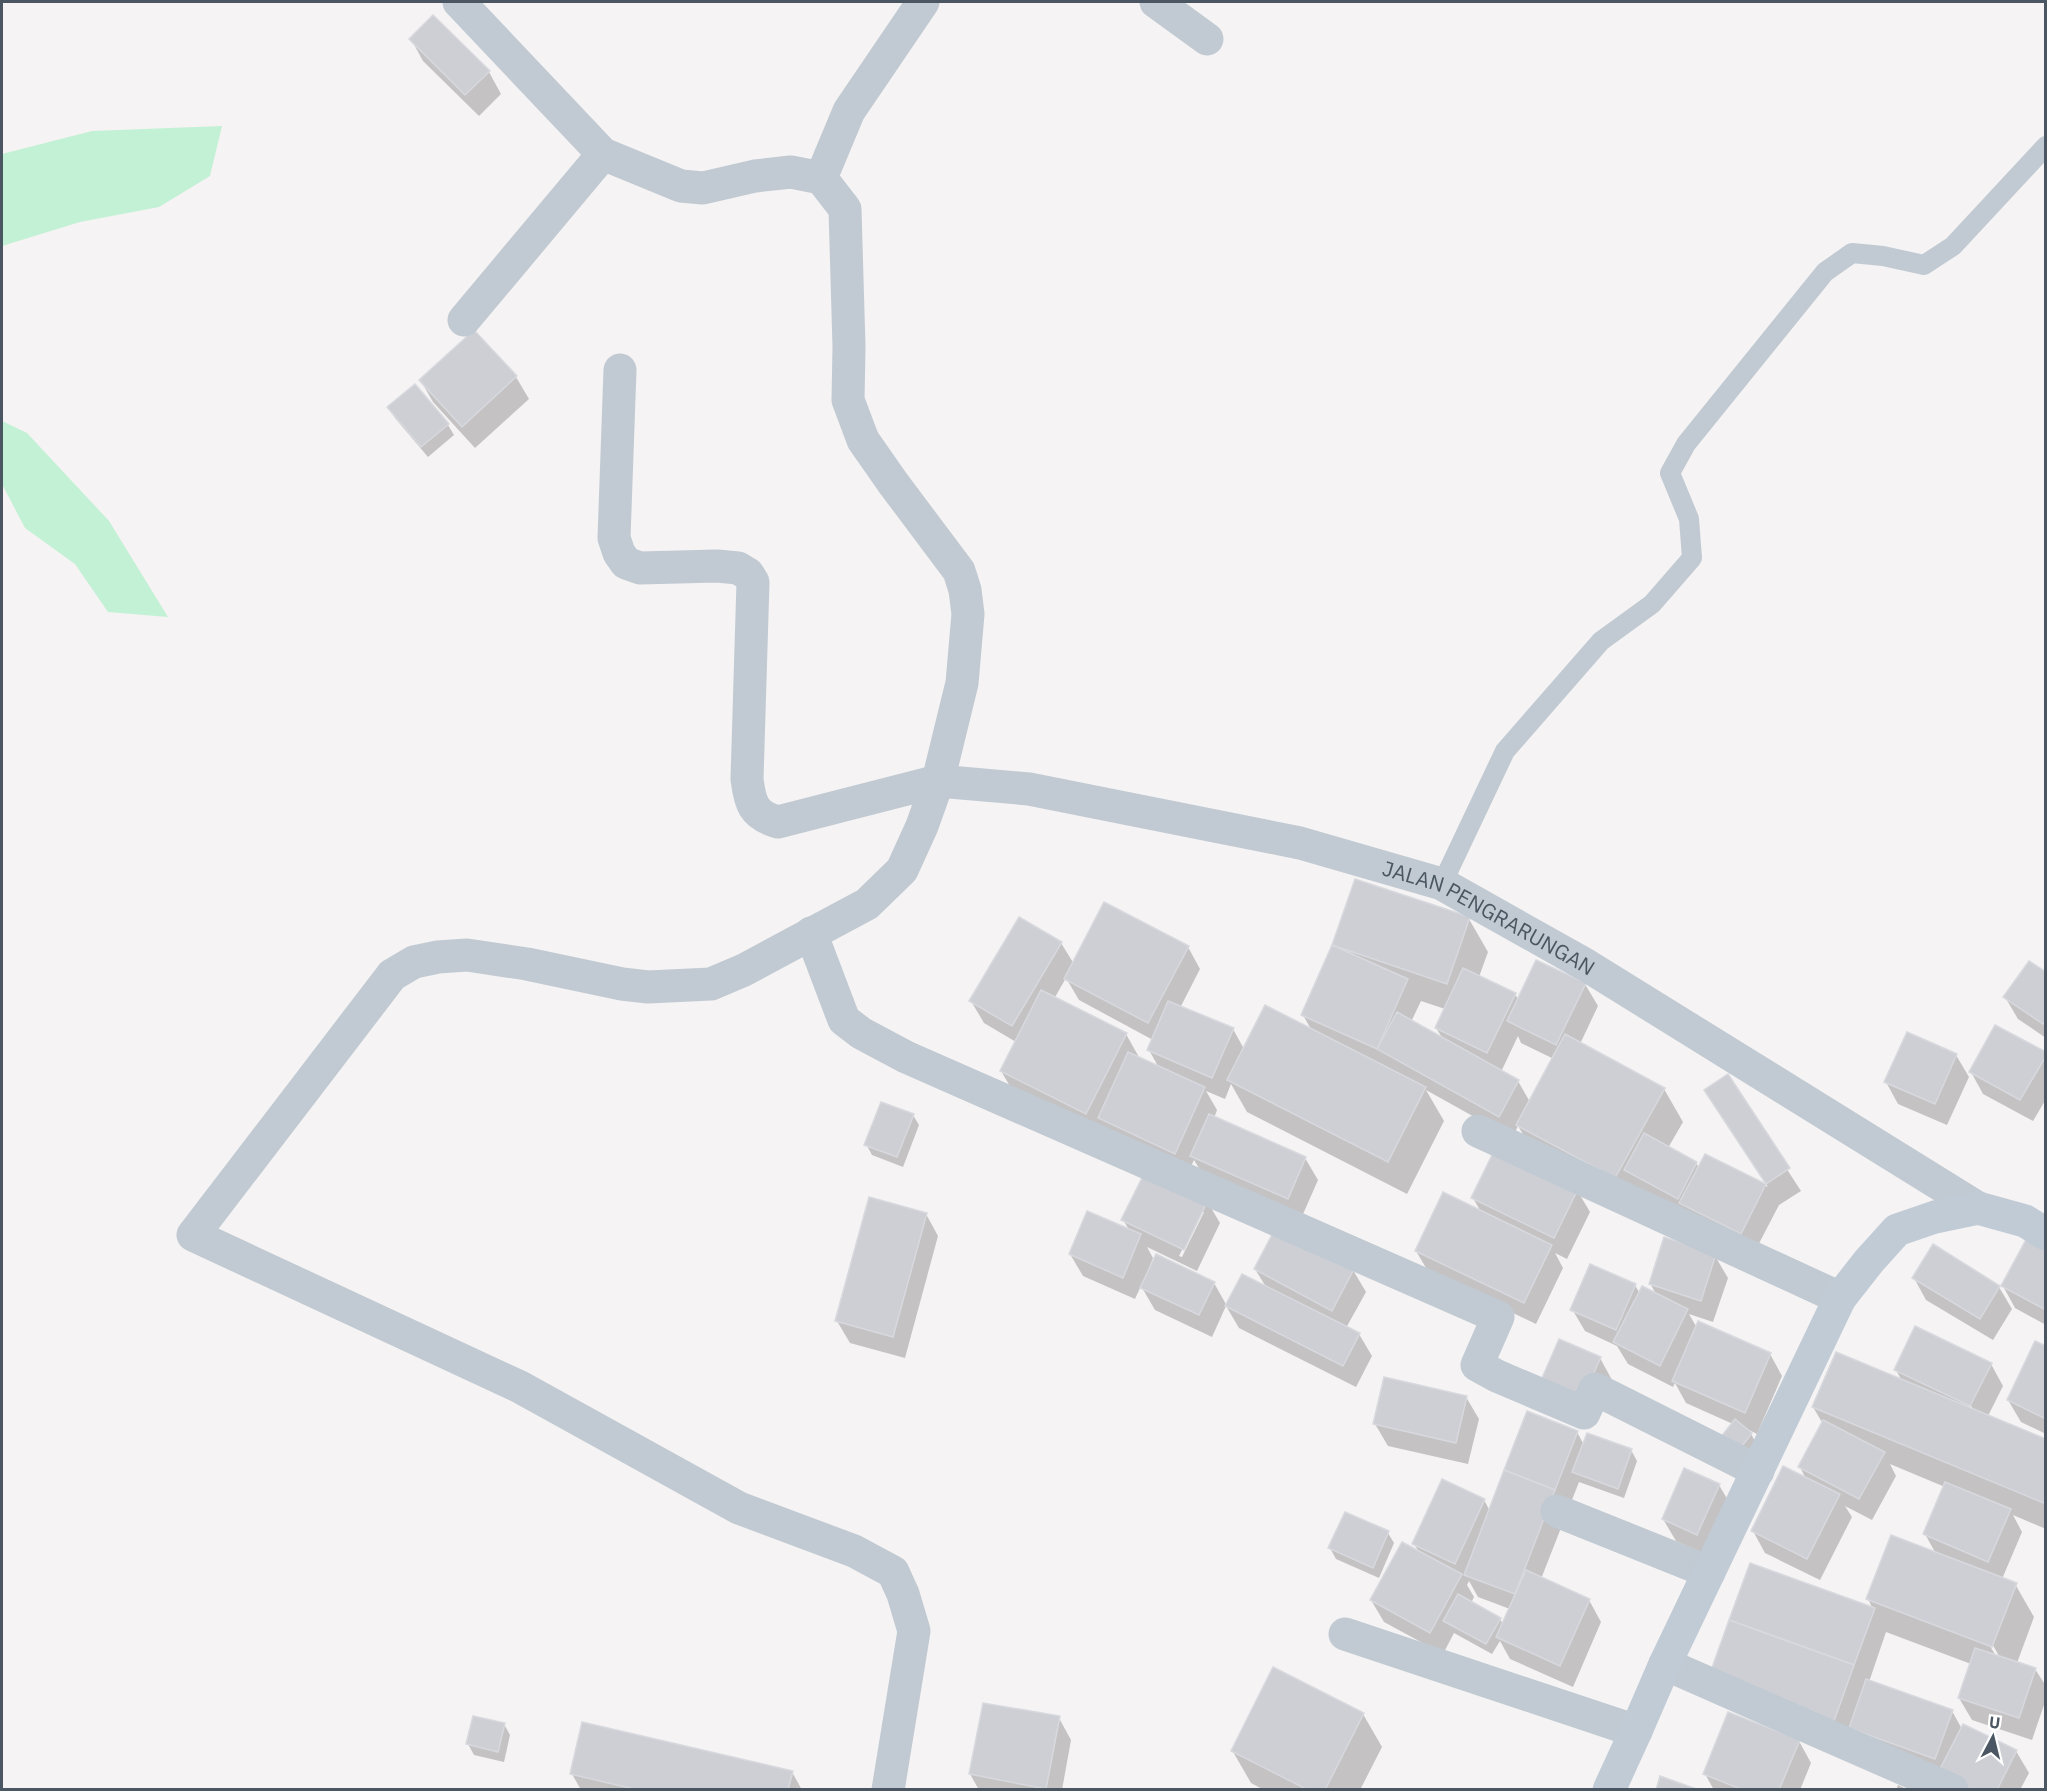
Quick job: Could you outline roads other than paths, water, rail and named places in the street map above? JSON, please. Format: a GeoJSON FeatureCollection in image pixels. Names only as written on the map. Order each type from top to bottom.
{"type":"FeatureCollection","features":[{"type":"Feature","properties":{"kind":"street"},"geometry":{"type":"LineString","coordinates":[[459,2],[603,154],[681,186],[703,188],[755,176],[791,172],[821,178],[845,209],[849,347],[848,400],[863,440],[959,571],[965,590],[968,614],[962,682],[938,781],[922,826],[902,870],[867,904],[744,970],[711,984],[648,987],[622,984],[527,964],[467,955],[438,957],[414,963],[392,975],[193,1235],[520,1387],[739,1508],[854,1551],[893,1572],[903,1594],[914,1630],[888,1790]]}},
{"type":"Feature","properties":{"kind":"street"},"geometry":{"type":"LineString","coordinates":[[821,178],[849,111],[923,2]]}},
{"type":"Feature","properties":{"kind":"street"},"geometry":{"type":"LineString","coordinates":[[1156,2],[1207,39]]}},
{"type":"Feature","properties":{"kind":"street"},"geometry":{"type":"LineString","coordinates":[[464,320],[603,154]]}},
{"type":"Feature","properties":{"kind":"street","name":"JALAN PENGRARUNGAN"},"geometry":{"type":"LineString","coordinates":[[621,370],[614,538],[619,553],[626,563],[640,568],[717,566],[738,568],[748,574],[753,582],[747,779],[750,799],[757,813],[778,822],[938,781],[1029,789],[1300,843],[1442,884],[1586,965],[1978,1208]]}},
{"type":"Feature","properties":{"kind":"street"},"geometry":{"type":"LineString","coordinates":[[811,933],[844,1020],[861,1033],[906,1057],[1498,1317],[1477,1365],[1497,1376],[1584,1413],[1595,1389],[1758,1471]]}},
{"type":"Feature","properties":{"kind":"street"},"geometry":{"type":"LineString","coordinates":[[1478,1131],[1840,1298]]}},
{"type":"Feature","properties":{"kind":"street"},"geometry":{"type":"LineString","coordinates":[[1609,1790],[1665,1664],[1840,1298],[1869,1261],[1897,1230],[1935,1216],[1978,1208],[2025,1221],[2046,1234]]}},
{"type":"Feature","properties":{"kind":"street"},"geometry":{"type":"LineString","coordinates":[[1557,1511],[1709,1572]]}},
{"type":"Feature","properties":{"kind":"street"},"geometry":{"type":"LineString","coordinates":[[1345,1634],[1636,1731]]}},
{"type":"Feature","properties":{"kind":"street"},"geometry":{"type":"LineString","coordinates":[[1665,1664],[1952,1790]]}},
{"type":"Feature","properties":{"kind":"lane"},"geometry":{"type":"LineString","coordinates":[[1442,884],[1505,751],[1601,641],[1652,604],[1692,558],[1689,519],[1670,473],[1686,444],[1825,272],[1852,253],[1883,256],[1924,265],[1953,246],[2046,146]]}}]}
